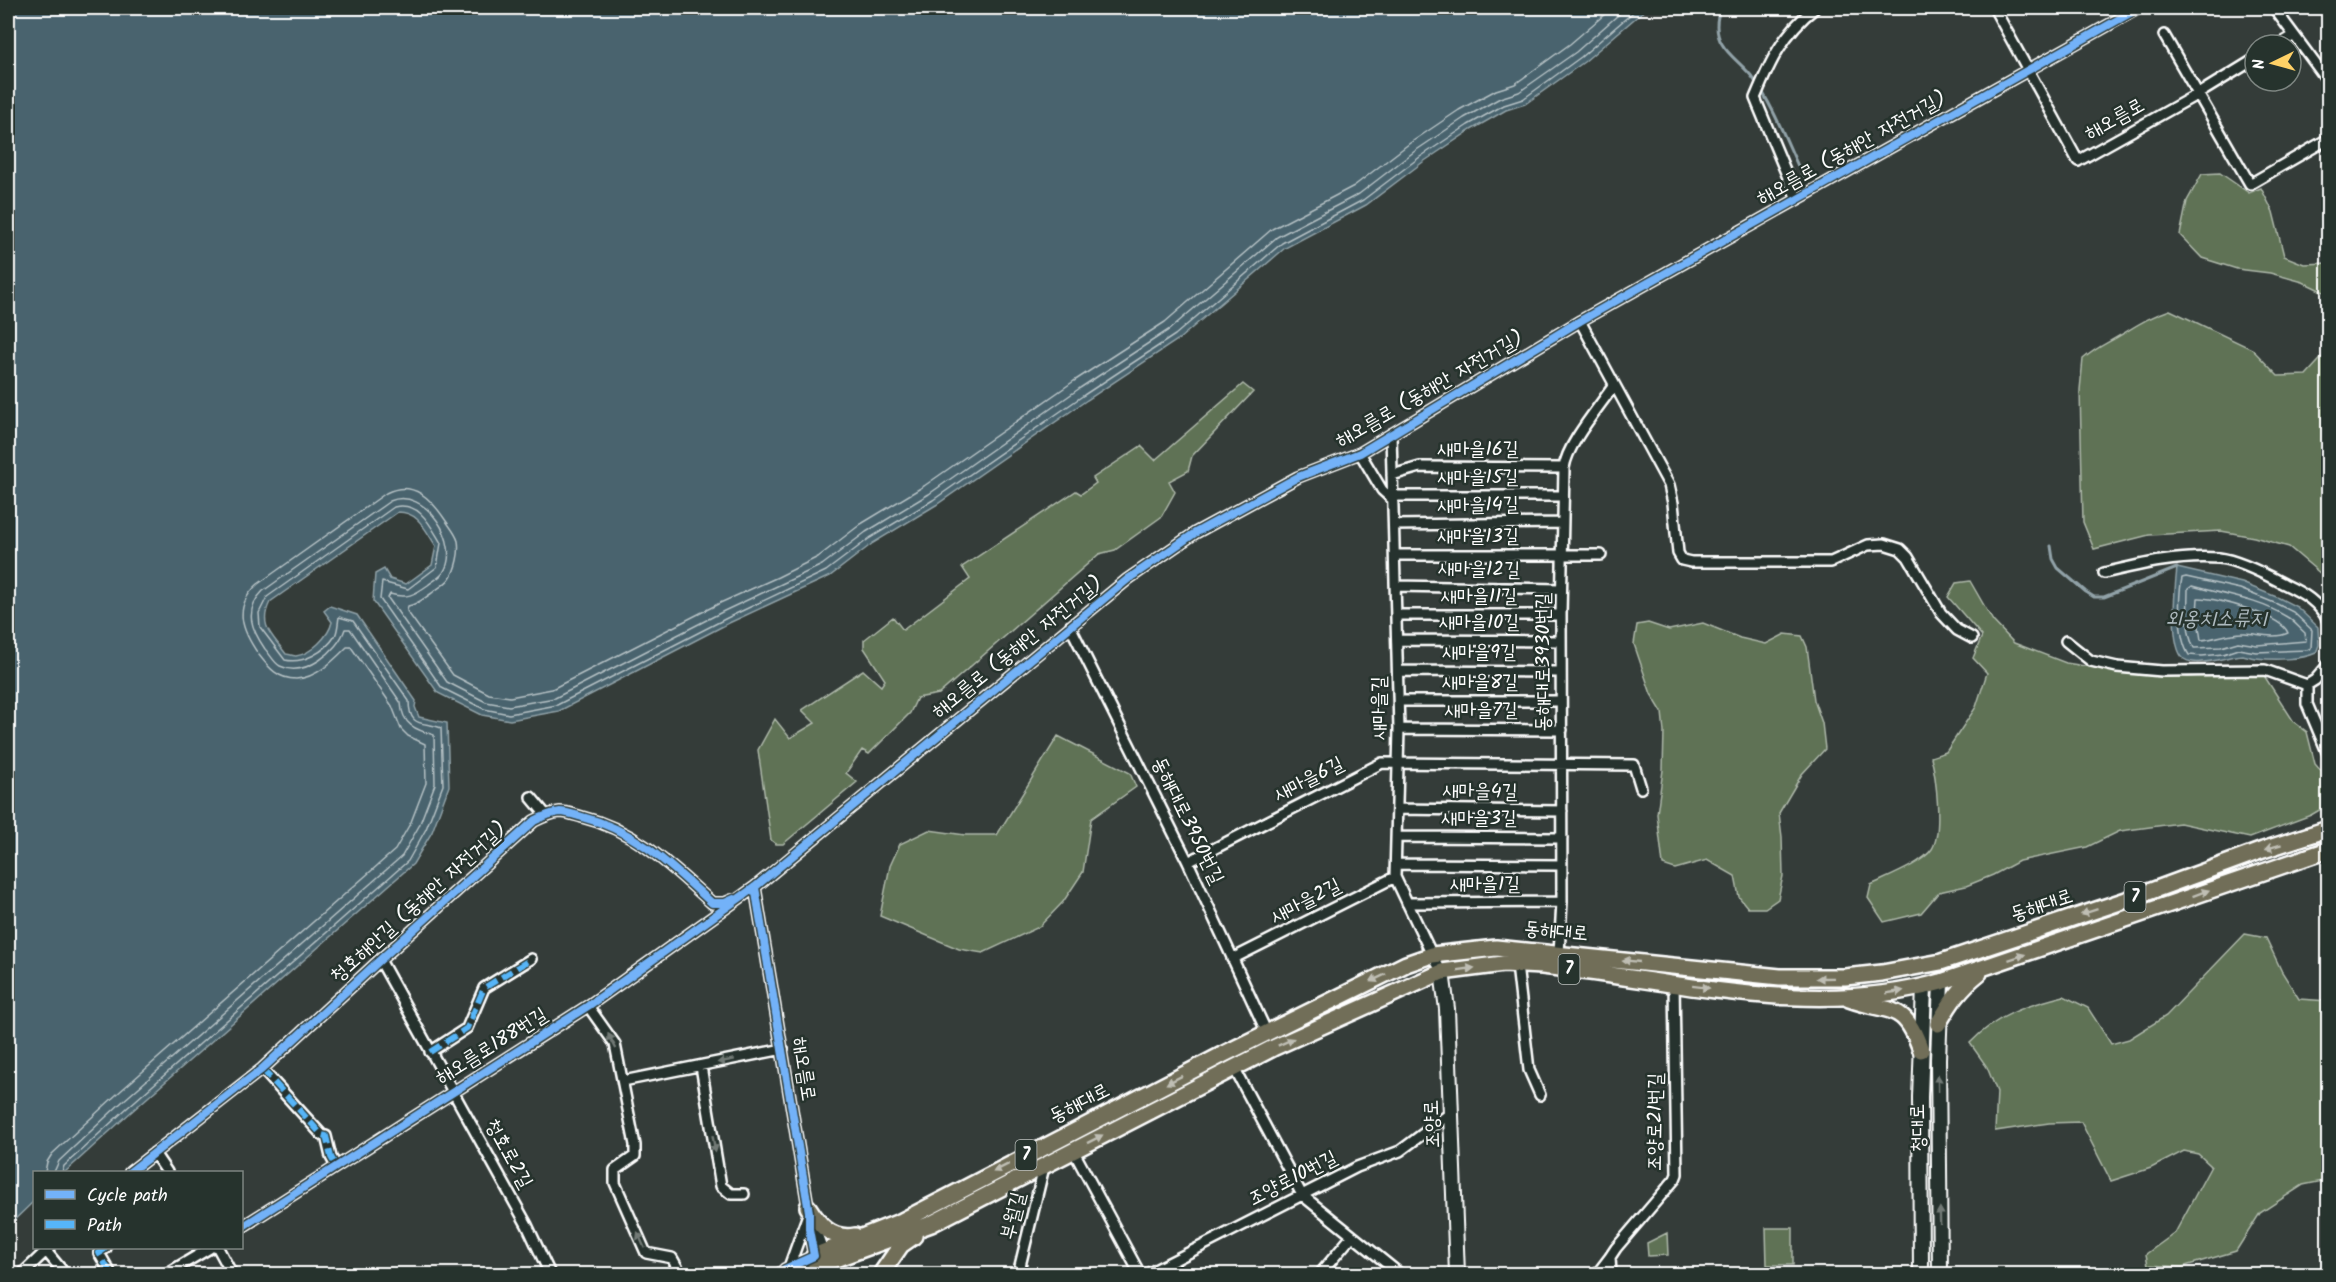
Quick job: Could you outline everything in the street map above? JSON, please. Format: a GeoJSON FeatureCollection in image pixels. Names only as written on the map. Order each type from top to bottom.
{"type":"FeatureCollection","features":[{"type":"Feature","properties":{"kind":"main road","name":"동해대로"},"geometry":{"type":"LineString","coordinates":[[822,1265],[870,1234],[902,1221],[1267,1033],[1406,964],[1432,955],[1496,948],[1803,978],[1845,977],[1924,966],[2132,898],[2328,829]]}},
{"type":"Feature","properties":{"kind":"main road","name":"동해대로"},"geometry":{"type":"LineString","coordinates":[[822,1265],[931,1224],[1273,1048],[1442,972],[1503,964],[1559,968],[1802,998],[1846,998],[1923,987],[1941,982],[2328,850]]}},
{"type":"Feature","properties":{"kind":"main road"},"geometry":{"type":"LineString","coordinates":[[1941,962],[1941,982]]}},
{"type":"Feature","properties":{"kind":"main road"},"geometry":{"type":"LineString","coordinates":[[1923,987],[1924,966]]}},
{"type":"Feature","properties":{"kind":"main road"},"geometry":{"type":"LineString","coordinates":[[1938,1024],[1953,997],[1988,966]]}},
{"type":"Feature","properties":{"kind":"main road"},"geometry":{"type":"LineString","coordinates":[[1846,998],[1899,1012],[1915,1032],[1921,1050]]}},
{"type":"Feature","properties":{"kind":"main road"},"geometry":{"type":"LineString","coordinates":[[1227,1053],[1234,1068]]}},
{"type":"Feature","properties":{"kind":"main road"},"geometry":{"type":"LineString","coordinates":[[809,1212],[818,1223],[838,1236],[845,1238],[870,1234]]}},
{"type":"Feature","properties":{"kind":"main road","name":"동해대로"},"geometry":{"type":"LineString","coordinates":[[881,1275],[901,1245],[931,1224]]}},
{"type":"Feature","properties":{"kind":"street"},"geometry":{"type":"LineString","coordinates":[[1797,199],[1755,98],[1772,57],[1800,19],[1815,8]]}},
{"type":"Feature","properties":{"kind":"street"},"geometry":{"type":"LineString","coordinates":[[1994,8],[2028,71]]}},
{"type":"Feature","properties":{"kind":"street","name":"해오름로 (동해안 자전거길)"},"geometry":{"type":"LineString","coordinates":[[755,887],[1128,579],[1195,533],[1298,477],[1360,453],[1580,321],[2139,8]]}},
{"type":"Feature","properties":{"kind":"street"},"geometry":{"type":"LineString","coordinates":[[2274,8],[2292,33]]}},
{"type":"Feature","properties":{"kind":"street"},"geometry":{"type":"LineString","coordinates":[[2164,35],[2250,184],[2328,139]]}},
{"type":"Feature","properties":{"kind":"street"},"geometry":{"type":"LineString","coordinates":[[2303,48],[2328,81]]}},
{"type":"Feature","properties":{"kind":"street"},"geometry":{"type":"LineString","coordinates":[[2198,94],[2243,66]]}},
{"type":"Feature","properties":{"kind":"street","name":"해오름로"},"geometry":{"type":"LineString","coordinates":[[2028,71],[2078,161],[2198,94]]}},
{"type":"Feature","properties":{"kind":"street"},"geometry":{"type":"LineString","coordinates":[[1580,321],[1669,485],[1678,553],[1682,560],[1691,562],[1831,562],[1868,545],[1884,544],[1900,549],[1908,557],[1941,613],[1957,630],[1972,638]]}},
{"type":"Feature","properties":{"kind":"street","name":"동해대로3930번길"},"geometry":{"type":"LineString","coordinates":[[1559,953],[1562,902],[1563,764],[1560,615],[1564,468],[1567,456],[1575,442],[1614,386]]}},
{"type":"Feature","properties":{"kind":"street","name":"새마을길"},"geometry":{"type":"LineString","coordinates":[[1391,434],[1399,701],[1395,877],[1442,972]]}},
{"type":"Feature","properties":{"kind":"street"},"geometry":{"type":"LineString","coordinates":[[1360,453],[1382,490],[1393,498]]}},
{"type":"Feature","properties":{"kind":"street","name":"새마을16길"},"geometry":{"type":"LineString","coordinates":[[1392,475],[1420,467],[1564,468]]}},
{"type":"Feature","properties":{"kind":"street","name":"새마을15길"},"geometry":{"type":"LineString","coordinates":[[1393,498],[1563,496]]}},
{"type":"Feature","properties":{"kind":"street","name":"새마을14길"},"geometry":{"type":"LineString","coordinates":[[1394,525],[1562,523]]}},
{"type":"Feature","properties":{"kind":"street","name":"새마을13길"},"geometry":{"type":"LineString","coordinates":[[1395,555],[1601,555]]}},
{"type":"Feature","properties":{"kind":"street"},"geometry":{"type":"LineString","coordinates":[[2104,573],[2154,561],[2221,558],[2254,569],[2289,586],[2321,607],[2328,621]]}},
{"type":"Feature","properties":{"kind":"street","name":"새마을12길"},"geometry":{"type":"LineString","coordinates":[[1396,586],[1561,589]]}},
{"type":"Feature","properties":{"kind":"street","name":"새마을11길"},"geometry":{"type":"LineString","coordinates":[[1397,615],[1560,615]]}},
{"type":"Feature","properties":{"kind":"street","name":"동해대로3950번길"},"geometry":{"type":"LineString","coordinates":[[1070,626],[1188,862],[1267,1033]]}},
{"type":"Feature","properties":{"kind":"street","name":"새마을10길"},"geometry":{"type":"LineString","coordinates":[[1398,640],[1561,641]]}},
{"type":"Feature","properties":{"kind":"street"},"geometry":{"type":"LineString","coordinates":[[2066,641],[2091,661],[2117,667],[2162,671],[2265,670],[2307,686]]}},
{"type":"Feature","properties":{"kind":"street"},"geometry":{"type":"LineString","coordinates":[[2307,686],[2328,665]]}},
{"type":"Feature","properties":{"kind":"street","name":"새마을9길"},"geometry":{"type":"LineString","coordinates":[[1398,671],[1561,672]]}},
{"type":"Feature","properties":{"kind":"street"},"geometry":{"type":"LineString","coordinates":[[2307,686],[2307,704],[2328,754]]}},
{"type":"Feature","properties":{"kind":"street","name":"새마을8길"},"geometry":{"type":"LineString","coordinates":[[1399,701],[1561,701]]}},
{"type":"Feature","properties":{"kind":"street","name":"새마을7길"},"geometry":{"type":"LineString","coordinates":[[1399,729],[1562,730]]}},
{"type":"Feature","properties":{"kind":"street","name":"새마을6길"},"geometry":{"type":"LineString","coordinates":[[1188,862],[1382,763],[1634,765],[1641,788]]}},
{"type":"Feature","properties":{"kind":"street"},"geometry":{"type":"LineString","coordinates":[[531,797],[546,815],[561,812],[591,819],[627,833],[652,850],[712,903],[725,903],[755,887]]}},
{"type":"Feature","properties":{"kind":"street","name":"새마을4길"},"geometry":{"type":"LineString","coordinates":[[1397,809],[1562,811]]}},
{"type":"Feature","properties":{"kind":"street","name":"청호해안길 (동해안 자전거길)"},"geometry":{"type":"LineString","coordinates":[[133,1171],[262,1069],[534,821],[546,815]]}},
{"type":"Feature","properties":{"kind":"street","name":"새마을3길"},"geometry":{"type":"LineString","coordinates":[[1396,837],[1562,838]]}},
{"type":"Feature","properties":{"kind":"street"},"geometry":{"type":"LineString","coordinates":[[1396,864],[1562,865]]}},
{"type":"Feature","properties":{"kind":"street","name":"새마을2길"},"geometry":{"type":"LineString","coordinates":[[1232,959],[1395,877]]}},
{"type":"Feature","properties":{"kind":"street","name":"해오름로"},"geometry":{"type":"LineString","coordinates":[[755,887],[809,1212],[816,1227],[822,1265]]}},
{"type":"Feature","properties":{"kind":"street","name":"해오름로188번길"},"geometry":{"type":"LineString","coordinates":[[243,1226],[588,1006],[755,887]]}},
{"type":"Feature","properties":{"kind":"street","name":"새마을1길"},"geometry":{"type":"LineString","coordinates":[[1407,903],[1562,902]]}},
{"type":"Feature","properties":{"kind":"street"},"geometry":{"type":"LineString","coordinates":[[430,1052],[467,1028],[484,988],[531,959]]}},
{"type":"Feature","properties":{"kind":"street","name":"청호로2길"},"geometry":{"type":"LineString","coordinates":[[380,960],[527,1225],[550,1275]]}},
{"type":"Feature","properties":{"kind":"street"},"geometry":{"type":"LineString","coordinates":[[1517,965],[1529,1070],[1540,1095]]}},
{"type":"Feature","properties":{"kind":"street","name":"조양로"},"geometry":{"type":"LineString","coordinates":[[1442,972],[1447,1009],[1457,1275]]}},
{"type":"Feature","properties":{"kind":"street","name":"청대로"},"geometry":{"type":"LineString","coordinates":[[1940,1275],[1938,1024],[1941,982]]}},
{"type":"Feature","properties":{"kind":"street","name":"조양로21번길"},"geometry":{"type":"LineString","coordinates":[[1598,1275],[1677,1174],[1674,984]]}},
{"type":"Feature","properties":{"kind":"street","name":"청대로"},"geometry":{"type":"LineString","coordinates":[[1922,1275],[1920,1144],[1923,987]]}},
{"type":"Feature","properties":{"kind":"street"},"geometry":{"type":"LineString","coordinates":[[588,1006],[615,1044],[635,1156],[615,1170],[615,1183],[646,1253],[672,1258],[681,1275]]}},
{"type":"Feature","properties":{"kind":"street"},"geometry":{"type":"LineString","coordinates":[[623,1081],[783,1049]]}},
{"type":"Feature","properties":{"kind":"street"},"geometry":{"type":"LineString","coordinates":[[701,1066],[722,1186],[731,1194],[744,1194]]}},
{"type":"Feature","properties":{"kind":"street"},"geometry":{"type":"LineString","coordinates":[[1234,1068],[1302,1195],[1395,1273]]}},
{"type":"Feature","properties":{"kind":"street"},"geometry":{"type":"LineString","coordinates":[[262,1069],[322,1135],[326,1136],[331,1157],[336,1166]]}},
{"type":"Feature","properties":{"kind":"street","name":"조양로10번길"},"geometry":{"type":"LineString","coordinates":[[1147,1275],[1357,1167],[1400,1151],[1452,1112]]}},
{"type":"Feature","properties":{"kind":"street"},"geometry":{"type":"LineString","coordinates":[[1920,1144],[1939,1142]]}},
{"type":"Feature","properties":{"kind":"street","name":"동해대로"},"geometry":{"type":"LineString","coordinates":[[1074,1150],[1140,1275]]}},
{"type":"Feature","properties":{"kind":"street"},"geometry":{"type":"LineString","coordinates":[[154,1154],[166,1171]]}},
{"type":"Feature","properties":{"kind":"street","name":"부월길"},"geometry":{"type":"LineString","coordinates":[[1018,1275],[1044,1167]]}},
{"type":"Feature","properties":{"kind":"street"},"geometry":{"type":"LineString","coordinates":[[784,1273],[809,1212]]}},
{"type":"Feature","properties":{"kind":"street"},"geometry":{"type":"LineString","coordinates":[[1320,1275],[1352,1236]]}},
{"type":"Feature","properties":{"kind":"street"},"geometry":{"type":"LineString","coordinates":[[22,1275],[48,1249],[65,1275]]}},
{"type":"Feature","properties":{"kind":"street"},"geometry":{"type":"LineString","coordinates":[[105,1249],[99,1253],[111,1275]]}},
{"type":"Feature","properties":{"kind":"street"},"geometry":{"type":"LineString","coordinates":[[166,1275],[208,1249]]}},
{"type":"Feature","properties":{"kind":"street"},"geometry":{"type":"LineString","coordinates":[[219,1249],[232,1275]]}},
{"type":"Feature","properties":{"kind":"street"},"geometry":{"type":"LineString","coordinates":[[1610,1257],[1611,1275]]}},
{"type":"Feature","properties":{"kind":"street"},"geometry":{"type":"LineString","coordinates":[[784,1273],[822,1265]]}},
{"type":"Feature","properties":{"kind":"green space"},"geometry":{"type":"Polygon","coordinates":[[[2220,173],[2249,193],[2261,188],[2273,212],[2284,256],[2304,264],[2328,263],[2328,294],[2303,282],[2270,273],[2237,269],[2202,258],[2180,235],[2187,201],[2202,174],[2220,173]]]}},
{"type":"Feature","properties":{"kind":"green space"},"geometry":{"type":"Polygon","coordinates":[[[2170,310],[2252,349],[2278,376],[2306,375],[2328,351],[2328,580],[2289,547],[2221,531],[2149,535],[2094,549],[2083,522],[2080,390],[2083,359],[2143,322],[2170,310]]]}},
{"type":"Feature","properties":{"kind":"green space"},"geometry":{"type":"Polygon","coordinates":[[[1243,384],[1253,392],[1192,456],[1188,471],[1169,481],[1175,492],[1161,517],[1115,550],[1099,554],[939,694],[917,698],[910,713],[869,754],[862,750],[846,773],[857,782],[783,844],[776,844],[771,840],[758,750],[775,719],[790,738],[815,723],[802,710],[863,670],[881,686],[885,680],[864,648],[864,640],[893,617],[903,630],[970,579],[962,567],[1076,491],[1081,494],[1096,483],[1093,478],[1141,446],[1155,460],[1243,384]]]}},
{"type":"Feature","properties":{"kind":"green space"},"geometry":{"type":"Polygon","coordinates":[[[1970,581],[1993,621],[2014,643],[2066,663],[2128,673],[2167,673],[2188,677],[2263,674],[2294,722],[2307,732],[2315,764],[2328,779],[2328,805],[2311,815],[2250,838],[2180,823],[2120,831],[2087,847],[2019,861],[1966,886],[1939,892],[1921,913],[1884,922],[1868,898],[1871,885],[1913,865],[1932,849],[1938,817],[1931,757],[1946,752],[1976,707],[1987,673],[1973,658],[1982,636],[1948,597],[1956,583],[1970,581]]]}},
{"type":"Feature","properties":{"kind":"green space"},"geometry":{"type":"Polygon","coordinates":[[[1648,623],[1669,630],[1703,623],[1740,638],[1766,644],[1785,634],[1802,636],[1807,647],[1814,700],[1822,723],[1825,749],[1802,774],[1779,813],[1783,876],[1778,899],[1765,908],[1748,908],[1739,897],[1735,876],[1707,860],[1675,869],[1663,865],[1657,814],[1663,770],[1662,712],[1651,694],[1634,644],[1637,625],[1648,623]]]}},
{"type":"Feature","properties":{"kind":"green space"},"geometry":{"type":"Polygon","coordinates":[[[1058,736],[1130,773],[1136,787],[1091,819],[1083,872],[1063,902],[1039,927],[983,953],[959,949],[880,916],[890,866],[900,844],[929,830],[965,835],[997,835],[1058,736]]]}},
{"type":"Feature","properties":{"kind":"green space"},"geometry":{"type":"Polygon","coordinates":[[[2245,934],[2266,938],[2282,972],[2299,999],[2328,1001],[2328,1180],[2303,1185],[2260,1213],[2236,1251],[2182,1267],[2148,1265],[2146,1254],[2175,1233],[2211,1166],[2198,1154],[2184,1151],[2151,1168],[2111,1181],[2081,1122],[2049,1123],[1995,1131],[1997,1092],[1987,1067],[1970,1043],[1991,1025],[2013,1012],[2064,996],[2088,1008],[2111,1044],[2129,1039],[2166,1016],[2245,934]]]}},
{"type":"Feature","properties":{"kind":"green space"},"geometry":{"type":"Polygon","coordinates":[[[1766,1228],[1793,1228],[1793,1265],[1767,1265],[1766,1228]]]}},
{"type":"Feature","properties":{"kind":"green space"},"geometry":{"type":"Polygon","coordinates":[[[1667,1233],[1668,1255],[1648,1256],[1647,1243],[1667,1233]]]}},
{"type":"Feature","properties":{"kind":"water"},"geometry":{"type":"Polygon","coordinates":[[[8,8],[1647,8],[1584,62],[1525,104],[1506,110],[1471,130],[1423,162],[1366,205],[1285,248],[1179,339],[936,505],[873,543],[830,576],[729,623],[559,711],[510,720],[482,715],[438,693],[373,601],[375,574],[384,569],[390,579],[406,584],[432,565],[436,546],[421,523],[411,515],[398,512],[270,602],[265,618],[268,630],[286,654],[295,656],[308,652],[327,633],[332,622],[324,611],[330,606],[357,615],[416,701],[415,707],[419,717],[447,723],[449,786],[432,832],[413,864],[66,1171],[33,1171],[33,1202],[8,1226],[8,8]]]}},
{"type":"Feature","properties":{"kind":"water","name":"외옹치소류지"},"geometry":{"type":"Polygon","coordinates":[[[2177,568],[2242,583],[2297,607],[2318,627],[2319,645],[2316,653],[2287,659],[2254,658],[2243,655],[2200,662],[2190,662],[2184,659],[2179,652],[2175,630],[2174,602],[2177,568]]]}},
{"type":"Feature","properties":{"kind":"waterway"},"geometry":{"type":"LineString","coordinates":[[1721,8],[1717,26],[1720,40],[1761,90],[1775,114],[1804,179]]}},
{"type":"Feature","properties":{"kind":"waterway"},"geometry":{"type":"LineString","coordinates":[[2051,546],[2053,559],[2058,568],[2094,597],[2104,597],[2177,568]]}},
{"type":"Feature","properties":{"kind":"marked path"},"geometry":{"type":"LineString","coordinates":[[430,1052],[467,1028],[484,988],[531,959]]}},
{"type":"Feature","properties":{"kind":"marked path"},"geometry":{"type":"LineString","coordinates":[[262,1069],[322,1135],[326,1136],[331,1157],[336,1166]]}},
{"type":"Feature","properties":{"kind":"marked path"},"geometry":{"type":"LineString","coordinates":[[105,1249],[99,1253],[111,1274]]}},
{"type":"Feature","properties":{"kind":"cycle path"},"geometry":{"type":"LineString","coordinates":[[243,1226],[588,1006],[755,887],[1128,579],[1195,533],[1298,477],[1360,453],[1580,321],[2139,8]]}},
{"type":"Feature","properties":{"kind":"cycle path"},"geometry":{"type":"LineString","coordinates":[[131,1171],[262,1069],[380,960],[540,818],[563,812],[601,823],[636,840],[652,851],[712,903],[725,903],[734,899]]}},
{"type":"Feature","properties":{"kind":"cycle path"},"geometry":{"type":"LineString","coordinates":[[755,887],[809,1212],[809,1229],[814,1256],[785,1269],[780,1274]]}}]}
